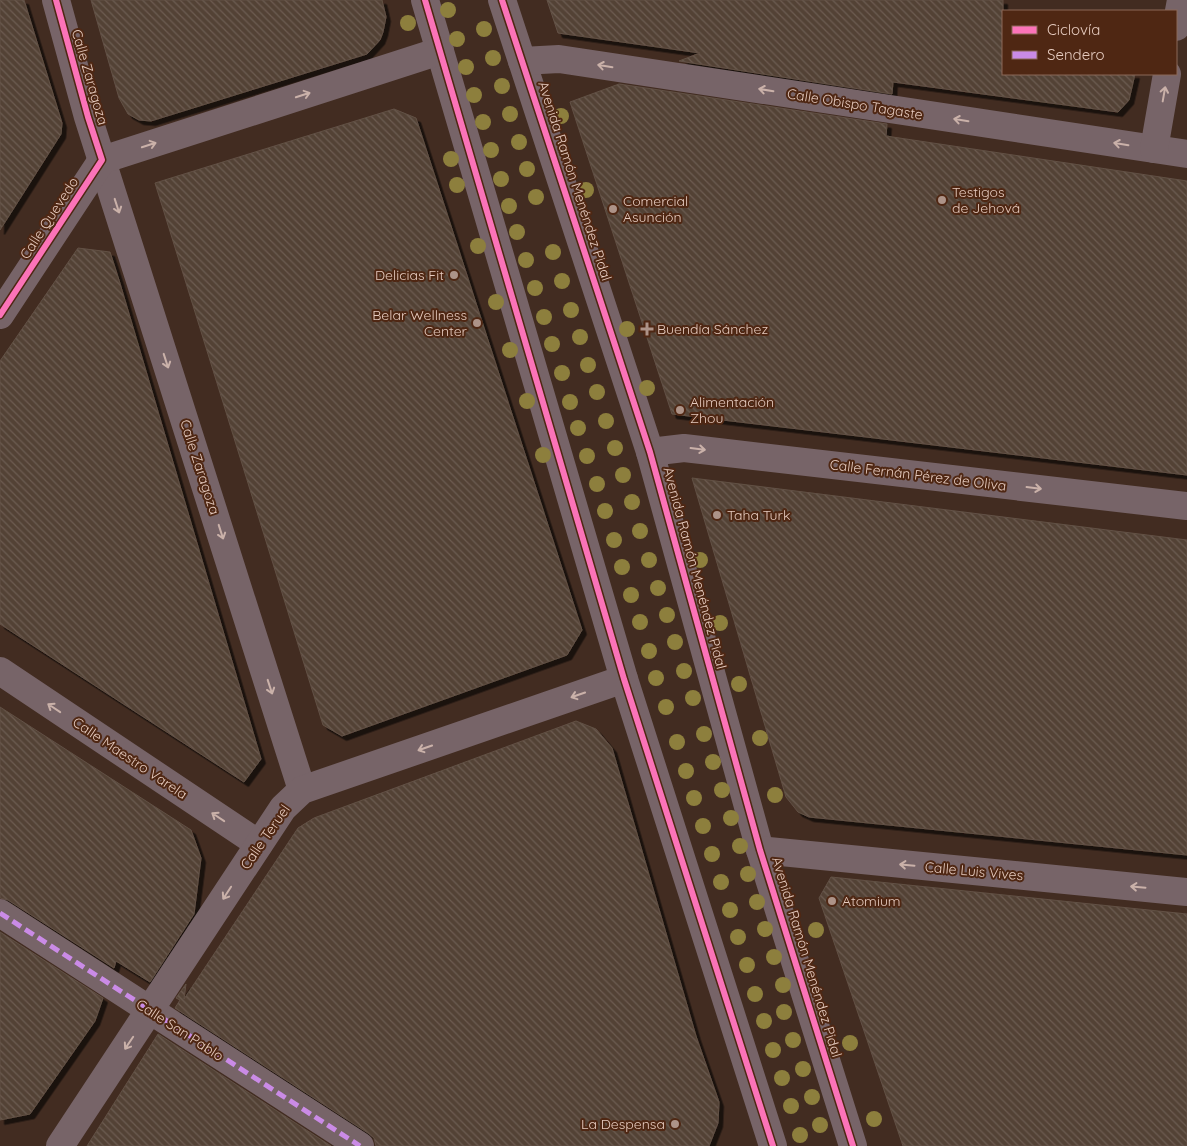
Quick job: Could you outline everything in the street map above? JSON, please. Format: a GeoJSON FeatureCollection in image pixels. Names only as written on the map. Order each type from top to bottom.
{"type":"FeatureCollection","features":[{"type":"Feature","properties":{"kind":"street","name":"Calle Zaragoza"},"geometry":{"type":"LineString","coordinates":[[56,0],[88,118],[302,790]]}},
{"type":"Feature","properties":{"kind":"street"},"geometry":{"type":"LineString","coordinates":[[425,0],[624,679],[764,1139]]}},
{"type":"Feature","properties":{"kind":"street","name":"Avenida Ramón Menéndez Pidal"},"geometry":{"type":"LineString","coordinates":[[502,0],[650,452],[760,850],[853,1146]]}},
{"type":"Feature","properties":{"kind":"street"},"geometry":{"type":"LineString","coordinates":[[1177,22],[1181,0]]}},
{"type":"Feature","properties":{"kind":"street"},"geometry":{"type":"LineString","coordinates":[[102,160],[440,51]]}},
{"type":"Feature","properties":{"kind":"street","name":"Calle Obispo Tagaste"},"geometry":{"type":"LineString","coordinates":[[522,61],[559,59],[1187,154]]}},
{"type":"Feature","properties":{"kind":"street"},"geometry":{"type":"LineString","coordinates":[[1154,149],[1168,75]]}},
{"type":"Feature","properties":{"kind":"street","name":"Calle Quevedo"},"geometry":{"type":"LineString","coordinates":[[0,315],[102,160]]}},
{"type":"Feature","properties":{"kind":"street","name":"Calle Fernán Pérez de Oliva"},"geometry":{"type":"LineString","coordinates":[[650,452],[684,448],[1187,506]]}},
{"type":"Feature","properties":{"kind":"street","name":"Calle Maestro Varela"},"geometry":{"type":"LineString","coordinates":[[0,672],[259,844]]}},
{"type":"Feature","properties":{"kind":"street","name":"Calle Teruel"},"geometry":{"type":"LineString","coordinates":[[60,1146],[283,808],[302,790],[624,679]]}},
{"type":"Feature","properties":{"kind":"street","name":"Calle Luis Vives"},"geometry":{"type":"LineString","coordinates":[[760,850],[1187,892]]}},
{"type":"Feature","properties":{"kind":"street","name":"Calle San Pablo"},"geometry":{"type":"LineString","coordinates":[[0,913],[360,1146]]}},
{"type":"Feature","properties":{"kind":"building"},"geometry":{"type":"Polygon","coordinates":[[[0,0],[24,0],[62,123],[61,134],[0,230],[0,0]]]}},
{"type":"Feature","properties":{"kind":"building"},"geometry":{"type":"Polygon","coordinates":[[[91,0],[382,0],[386,17],[380,40],[367,54],[151,121],[139,120],[128,114],[119,98],[91,0]]]}},
{"type":"Feature","properties":{"kind":"building"},"geometry":{"type":"Polygon","coordinates":[[[547,0],[1003,0],[1002,75],[1135,75],[1129,100],[1118,112],[893,82],[892,94],[679,61],[700,53],[558,33],[547,0]]]}},
{"type":"Feature","properties":{"kind":"building"},"geometry":{"type":"Polygon","coordinates":[[[619,84],[887,124],[886,136],[1187,181],[1187,475],[672,414],[570,102],[619,84]]]}},
{"type":"Feature","properties":{"kind":"building"},"geometry":{"type":"Polygon","coordinates":[[[394,109],[416,118],[582,630],[567,655],[342,736],[323,725],[155,183],[394,109]]]}},
{"type":"Feature","properties":{"kind":"building"},"geometry":{"type":"Polygon","coordinates":[[[78,248],[110,252],[119,280],[261,759],[244,782],[0,624],[0,361],[78,248]]]}},
{"type":"Feature","properties":{"kind":"building"},"geometry":{"type":"Polygon","coordinates":[[[692,478],[1187,540],[1187,855],[809,817],[798,812],[786,797],[692,478]]]}},
{"type":"Feature","properties":{"kind":"building"},"geometry":{"type":"Polygon","coordinates":[[[0,707],[191,830],[201,858],[194,914],[150,982],[116,961],[114,968],[8,900],[0,898],[0,707]]]}},
{"type":"Feature","properties":{"kind":"building"},"geometry":{"type":"Polygon","coordinates":[[[576,721],[596,729],[612,748],[696,1036],[719,1102],[718,1123],[709,1146],[376,1146],[374,1138],[368,1133],[175,1008],[180,1000],[176,998],[186,984],[184,999],[298,828],[314,818],[576,721]]]}},
{"type":"Feature","properties":{"kind":"building"},"geometry":{"type":"Polygon","coordinates":[[[831,877],[1187,914],[1187,1146],[903,1146],[819,898],[831,877]]]}},
{"type":"Feature","properties":{"kind":"building"},"geometry":{"type":"Polygon","coordinates":[[[0,932],[103,998],[95,1021],[30,1114],[0,1120],[0,932]]]}},
{"type":"Feature","properties":{"kind":"building"},"geometry":{"type":"Polygon","coordinates":[[[158,1034],[331,1146],[87,1146],[158,1034]]]}},
{"type":"Feature","properties":{"kind":"marked path"},"geometry":{"type":"LineString","coordinates":[[0,913],[360,1146]]}},
{"type":"Feature","properties":{"kind":"cycle path"},"geometry":{"type":"LineString","coordinates":[[0,315],[102,160],[88,117],[56,0]]}},
{"type":"Feature","properties":{"kind":"cycle path"},"geometry":{"type":"LineString","coordinates":[[425,0],[624,679],[773,1146]]}},
{"type":"Feature","properties":{"kind":"cycle path"},"geometry":{"type":"LineString","coordinates":[[502,0],[650,452],[760,850],[853,1146]]}},
{"type":"Feature","properties":{"kind":"place","name":"Testigos de Jehová"},"geometry":{"type":"Point","coordinates":[942,200]}},
{"type":"Feature","properties":{"kind":"place","name":"Comercial Asunción"},"geometry":{"type":"Point","coordinates":[613,209]}},
{"type":"Feature","properties":{"kind":"place","name":"Delicias Fit"},"geometry":{"type":"Point","coordinates":[454,275]}},
{"type":"Feature","properties":{"kind":"place","name":"Belar Wellness Center"},"geometry":{"type":"Point","coordinates":[477,323]}},
{"type":"Feature","properties":{"kind":"place","name":"Buendía Sánchez"},"geometry":{"type":"Point","coordinates":[647,329]}},
{"type":"Feature","properties":{"kind":"place","name":"Alimentación Zhou"},"geometry":{"type":"Point","coordinates":[680,410]}},
{"type":"Feature","properties":{"kind":"place","name":"Taha Turk"},"geometry":{"type":"Point","coordinates":[717,515]}},
{"type":"Feature","properties":{"kind":"place","name":"Atomium"},"geometry":{"type":"Point","coordinates":[832,901]}},
{"type":"Feature","properties":{"kind":"place","name":"La Despensa"},"geometry":{"type":"Point","coordinates":[675,1124]}}]}
